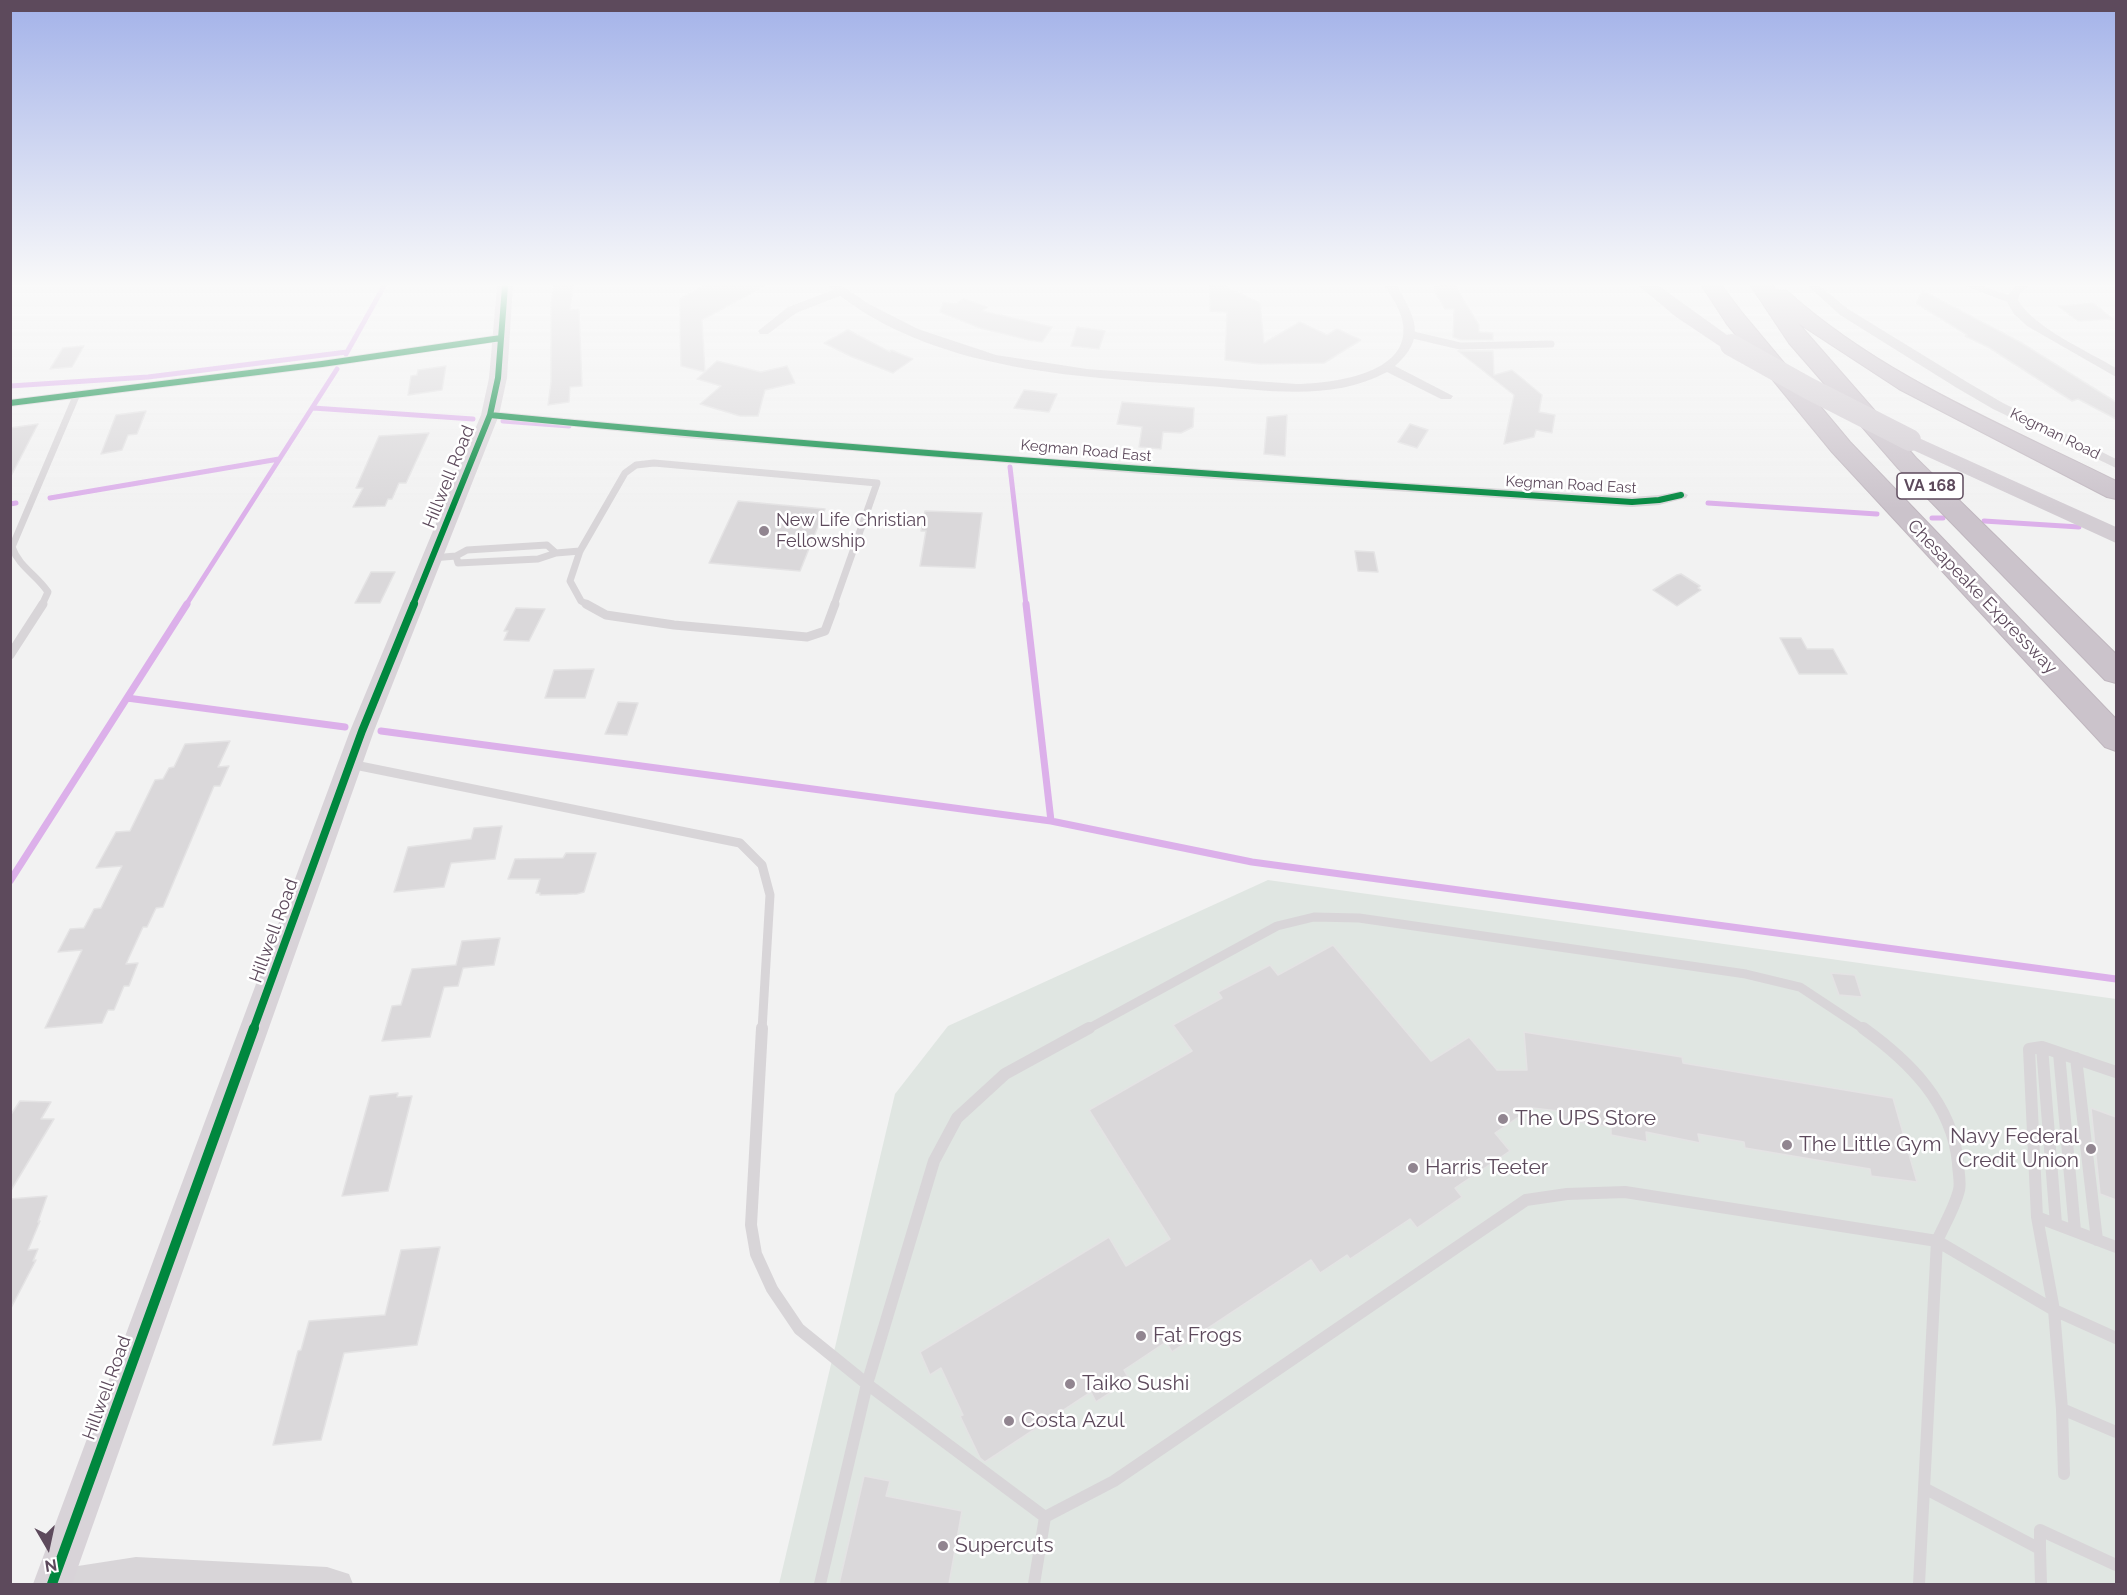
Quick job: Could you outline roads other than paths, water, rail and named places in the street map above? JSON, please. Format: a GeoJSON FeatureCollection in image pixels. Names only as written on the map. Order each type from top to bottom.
{"type":"FeatureCollection","features":[{"type":"Feature","properties":{"kind":"highway","name":"Chesapeake Expressway"},"geometry":{"type":"LineString","coordinates":[[1770,360],[1841,447],[2116,739]]}},
{"type":"Feature","properties":{"kind":"highway","name":"VA 168"},"geometry":{"type":"LineString","coordinates":[[1817,360],[1907,463],[2116,672]]}},
{"type":"Feature","properties":{"kind":"highway"},"geometry":{"type":"LineString","coordinates":[[1868,360],[2116,491]]}},
{"type":"Feature","properties":{"kind":"main road"},"geometry":{"type":"LineString","coordinates":[[1759,360],[1910,440],[2116,536]]}},
{"type":"Feature","properties":{"kind":"street"},"geometry":{"type":"LineString","coordinates":[[10,403],[347,360]]}},
{"type":"Feature","properties":{"kind":"street","name":"Hillwell Road"},"geometry":{"type":"LineString","coordinates":[[52,1584],[350,764],[444,557],[490,415],[499,360]]}},
{"type":"Feature","properties":{"kind":"street"},"geometry":{"type":"LineString","coordinates":[[1011,360],[1072,371],[1305,388],[1346,383],[1386,367],[1394,360]]}},
{"type":"Feature","properties":{"kind":"street","name":"Kegman Road"},"geometry":{"type":"LineString","coordinates":[[1922,360],[1998,406],[2116,464]]}},
{"type":"Feature","properties":{"kind":"street"},"geometry":{"type":"LineString","coordinates":[[2095,360],[2116,373]]}},
{"type":"Feature","properties":{"kind":"street"},"geometry":{"type":"LineString","coordinates":[[1386,367],[1446,396]]}},
{"type":"Feature","properties":{"kind":"street","name":"Kegman Road East"},"geometry":{"type":"LineString","coordinates":[[490,415],[664,432],[1376,487],[1632,502],[1659,501],[1681,495]]}},
{"type":"Feature","properties":{"kind":"street"},"geometry":{"type":"LineString","coordinates":[[52,1584],[135,1571],[219,1574],[327,1581],[339,1584]]}},
{"type":"Feature","properties":{"kind":"lane"},"geometry":{"type":"LineString","coordinates":[[10,654],[47,598],[48,592],[42,580],[25,572],[15,560],[12,547],[77,394]]}},
{"type":"Feature","properties":{"kind":"lane"},"geometry":{"type":"LineString","coordinates":[[654,463],[877,483],[825,631],[807,638],[674,625],[606,615],[581,601],[570,581],[580,551],[625,473],[636,465],[654,463]]}},
{"type":"Feature","properties":{"kind":"lane"},"geometry":{"type":"LineString","coordinates":[[444,557],[467,550],[548,545],[556,553]]}},
{"type":"Feature","properties":{"kind":"lane"},"geometry":{"type":"LineString","coordinates":[[444,557],[458,563],[538,559],[556,553],[580,551]]}},
{"type":"Feature","properties":{"kind":"lane"},"geometry":{"type":"LineString","coordinates":[[350,764],[740,843],[758,855],[768,874],[770,895],[752,1191],[751,1226],[756,1254],[772,1289],[799,1329],[867,1384],[1045,1518]]}},
{"type":"Feature","properties":{"kind":"lane"},"geometry":{"type":"LineString","coordinates":[[820,1584],[867,1384],[934,1161],[957,1118],[1005,1074],[1277,926],[1314,917],[1383,921],[1746,974],[1800,987],[1889,1047],[1918,1075],[1940,1106],[1956,1144],[1960,1189],[1937,1241],[1919,1584]]}},
{"type":"Feature","properties":{"kind":"lane"},"geometry":{"type":"LineString","coordinates":[[2042,1047],[2056,1224]]}},
{"type":"Feature","properties":{"kind":"lane"},"geometry":{"type":"LineString","coordinates":[[2064,1474],[2062,1409],[2054,1311],[2037,1217],[2030,1049],[2042,1047],[2116,1072]]}},
{"type":"Feature","properties":{"kind":"lane"},"geometry":{"type":"LineString","coordinates":[[2059,1053],[2075,1231]]}},
{"type":"Feature","properties":{"kind":"lane"},"geometry":{"type":"LineString","coordinates":[[2076,1058],[2097,1239]]}},
{"type":"Feature","properties":{"kind":"lane"},"geometry":{"type":"LineString","coordinates":[[1045,1518],[1114,1481],[1526,1200],[1567,1194],[1625,1191],[1937,1241],[2054,1311],[2116,1338]]}},
{"type":"Feature","properties":{"kind":"lane"},"geometry":{"type":"LineString","coordinates":[[2037,1217],[2116,1247]]}},
{"type":"Feature","properties":{"kind":"lane"},"geometry":{"type":"LineString","coordinates":[[2062,1409],[2116,1432]]}},
{"type":"Feature","properties":{"kind":"lane"},"geometry":{"type":"LineString","coordinates":[[1924,1488],[2040,1549]]}},
{"type":"Feature","properties":{"kind":"lane"},"geometry":{"type":"LineString","coordinates":[[1034,1584],[1045,1518]]}},
{"type":"Feature","properties":{"kind":"lane"},"geometry":{"type":"LineString","coordinates":[[2041,1584],[2040,1530],[2116,1565]]}},
{"type":"Feature","properties":{"kind":"waterway"},"geometry":{"type":"LineString","coordinates":[[10,386],[148,377],[280,360]]}},
{"type":"Feature","properties":{"kind":"waterway"},"geometry":{"type":"LineString","coordinates":[[186,605],[337,369]]}},
{"type":"Feature","properties":{"kind":"waterway"},"geometry":{"type":"LineString","coordinates":[[313,408],[473,419]]}},
{"type":"Feature","properties":{"kind":"waterway"},"geometry":{"type":"LineString","coordinates":[[503,421],[569,426]]}},
{"type":"Feature","properties":{"kind":"waterway"},"geometry":{"type":"LineString","coordinates":[[50,498],[279,459]]}},
{"type":"Feature","properties":{"kind":"waterway"},"geometry":{"type":"LineString","coordinates":[[1010,467],[1026,605]]}},
{"type":"Feature","properties":{"kind":"waterway"},"geometry":{"type":"LineString","coordinates":[[10,504],[16,503]]}},
{"type":"Feature","properties":{"kind":"waterway"},"geometry":{"type":"LineString","coordinates":[[1708,503],[1877,514]]}},
{"type":"Feature","properties":{"kind":"waterway"},"geometry":{"type":"LineString","coordinates":[[1932,518],[1943,518]]}},
{"type":"Feature","properties":{"kind":"waterway"},"geometry":{"type":"LineString","coordinates":[[1984,521],[2079,527]]}},
{"type":"Feature","properties":{"kind":"waterway"},"geometry":{"type":"LineString","coordinates":[[10,881],[187,604]]}},
{"type":"Feature","properties":{"kind":"waterway"},"geometry":{"type":"LineString","coordinates":[[1026,604],[1051,821]]}},
{"type":"Feature","properties":{"kind":"waterway"},"geometry":{"type":"LineString","coordinates":[[127,698],[345,727]]}},
{"type":"Feature","properties":{"kind":"waterway"},"geometry":{"type":"LineString","coordinates":[[381,731],[1051,821]]}},
{"type":"Feature","properties":{"kind":"waterway"},"geometry":{"type":"LineString","coordinates":[[1051,821],[1252,862],[2116,979]]}},
{"type":"Feature","properties":{"kind":"place","name":"New Life Christian Fellowship"},"geometry":{"type":"Point","coordinates":[764,531]}},
{"type":"Feature","properties":{"kind":"place","name":"The UPS Store"},"geometry":{"type":"Point","coordinates":[1503,1119]}},
{"type":"Feature","properties":{"kind":"place","name":"The Little Gym"},"geometry":{"type":"Point","coordinates":[1787,1145]}},
{"type":"Feature","properties":{"kind":"place","name":"Navy Federal Credit Union"},"geometry":{"type":"Point","coordinates":[2091,1149]}},
{"type":"Feature","properties":{"kind":"place","name":"Harris Teeter"},"geometry":{"type":"Point","coordinates":[1413,1168]}},
{"type":"Feature","properties":{"kind":"place","name":"Fat Frogs"},"geometry":{"type":"Point","coordinates":[1141,1336]}},
{"type":"Feature","properties":{"kind":"place","name":"Taiko Sushi"},"geometry":{"type":"Point","coordinates":[1070,1384]}},
{"type":"Feature","properties":{"kind":"place","name":"Costa Azul"},"geometry":{"type":"Point","coordinates":[1009,1421]}},
{"type":"Feature","properties":{"kind":"place","name":"Supercuts"},"geometry":{"type":"Point","coordinates":[943,1546]}}]}
